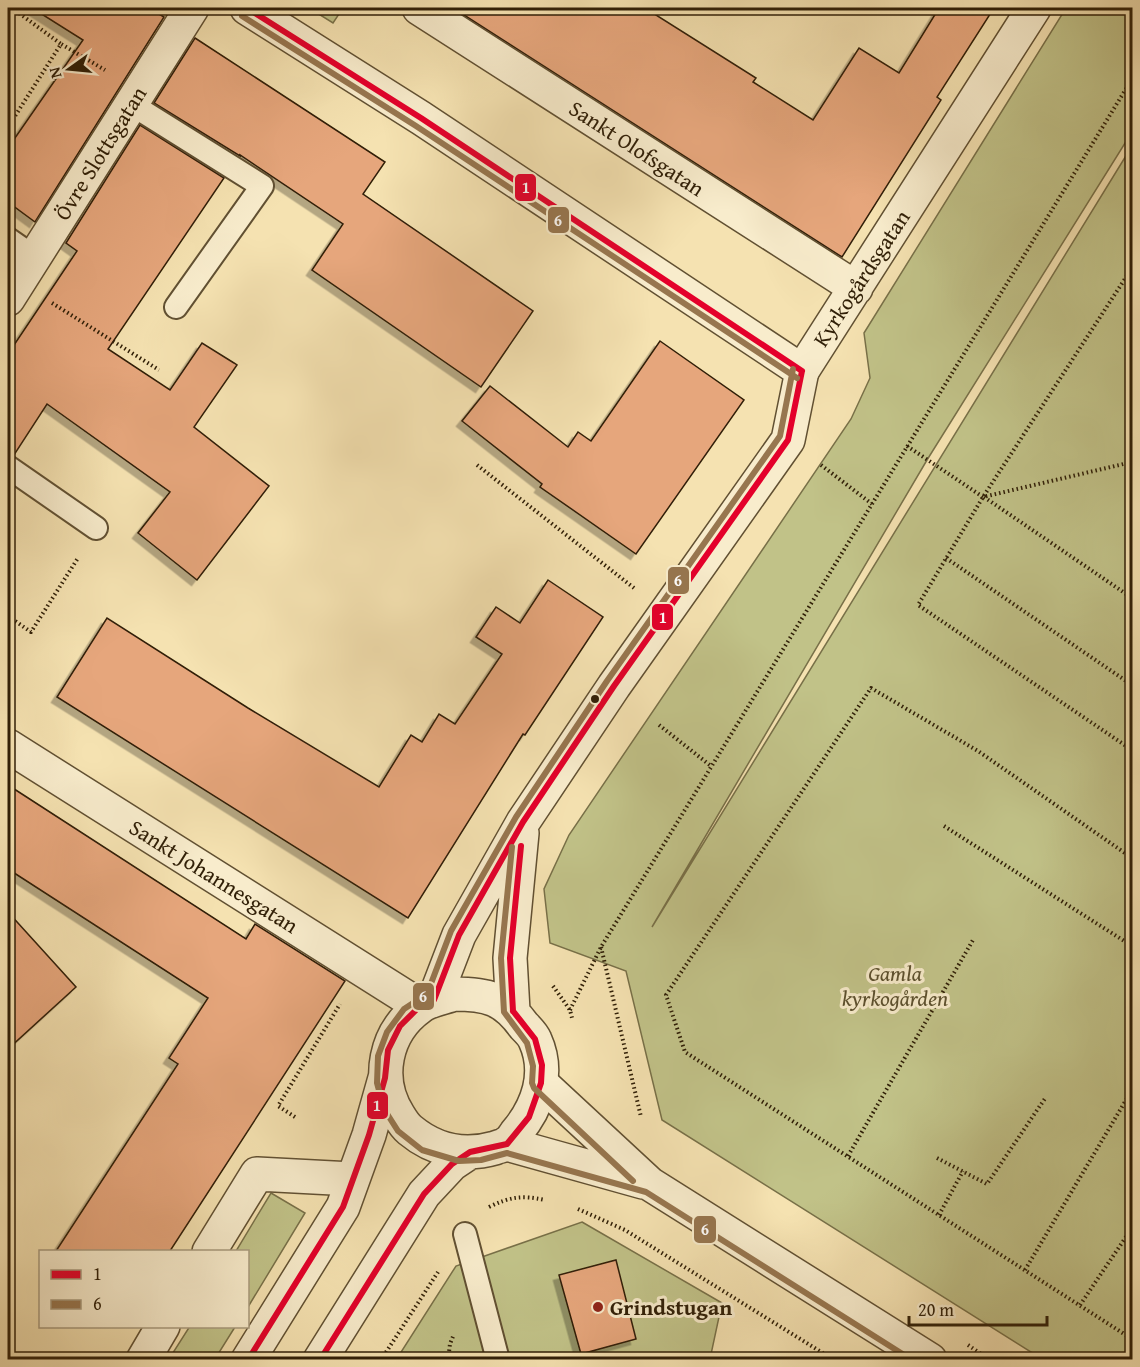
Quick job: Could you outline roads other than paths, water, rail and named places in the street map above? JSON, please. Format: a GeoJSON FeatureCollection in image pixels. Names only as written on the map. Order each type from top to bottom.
{"type":"FeatureCollection","features":[{"type":"Feature","properties":{"kind":"street","name":"Övre Slottsgatan"},"geometry":{"type":"LineString","coordinates":[[17,269],[135,97],[192,8]]}},
{"type":"Feature","properties":{"kind":"street"},"geometry":{"type":"LineString","coordinates":[[247,8],[421,118],[802,371]]}},
{"type":"Feature","properties":{"kind":"street","name":"Sankt Olofsgatan"},"geometry":{"type":"LineString","coordinates":[[419,8],[855,288]]}},
{"type":"Feature","properties":{"kind":"street","name":"Kyrkogårdsgatan"},"geometry":{"type":"LineString","coordinates":[[427,1003],[459,935],[523,822],[614,686],[788,440],[802,371],[1034,8]]}},
{"type":"Feature","properties":{"kind":"street","name":"Sankt Johannesgatan"},"geometry":{"type":"LineString","coordinates":[[8,746],[427,1003]]}},
{"type":"Feature","properties":{"kind":"street","name":"Kyrkogårdsgatan"},"geometry":{"type":"LineString","coordinates":[[513,1011],[510,958],[523,822]]}},
{"type":"Feature","properties":{"kind":"street"},"geometry":{"type":"LineString","coordinates":[[248,1359],[343,1207],[369,1135],[385,1078],[388,1050],[400,1026],[427,1003],[454,994],[473,994],[492,998],[513,1011],[535,1039],[542,1065],[541,1083],[529,1117],[507,1144]]}},
{"type":"Feature","properties":{"kind":"street"},"geometry":{"type":"LineString","coordinates":[[385,1078],[392,1105],[407,1128],[426,1142],[452,1151],[470,1152],[507,1144],[650,1184]]}},
{"type":"Feature","properties":{"kind":"street"},"geometry":{"type":"LineString","coordinates":[[541,1083],[650,1184],[930,1359]]}},
{"type":"Feature","properties":{"kind":"street"},"geometry":{"type":"LineString","coordinates":[[320,1359],[424,1194],[452,1164],[470,1152]]}},
{"type":"Feature","properties":{"kind":"street"},"geometry":{"type":"LineString","coordinates":[[210,1250],[257,1174],[352,1179]]}},
{"type":"Feature","properties":{"kind":"street"},"geometry":{"type":"LineString","coordinates":[[143,1359],[162,1328]]}},
{"type":"Feature","properties":{"kind":"lane"},"geometry":{"type":"LineString","coordinates":[[135,97],[262,186],[176,307]]}},
{"type":"Feature","properties":{"kind":"lane"},"geometry":{"type":"LineString","coordinates":[[8,467],[96,528]]}},
{"type":"Feature","properties":{"kind":"lane"},"geometry":{"type":"LineString","coordinates":[[465,1234],[498,1359]]}},
{"type":"Feature","properties":{"kind":"place","name":"Grindstugan"},"geometry":{"type":"Point","coordinates":[598,1307]}},
{"type":"Feature","properties":{"kind":"park label","name":"Gamla kyrkogården"},"geometry":{"type":"Point","coordinates":[895,986]}}]}
